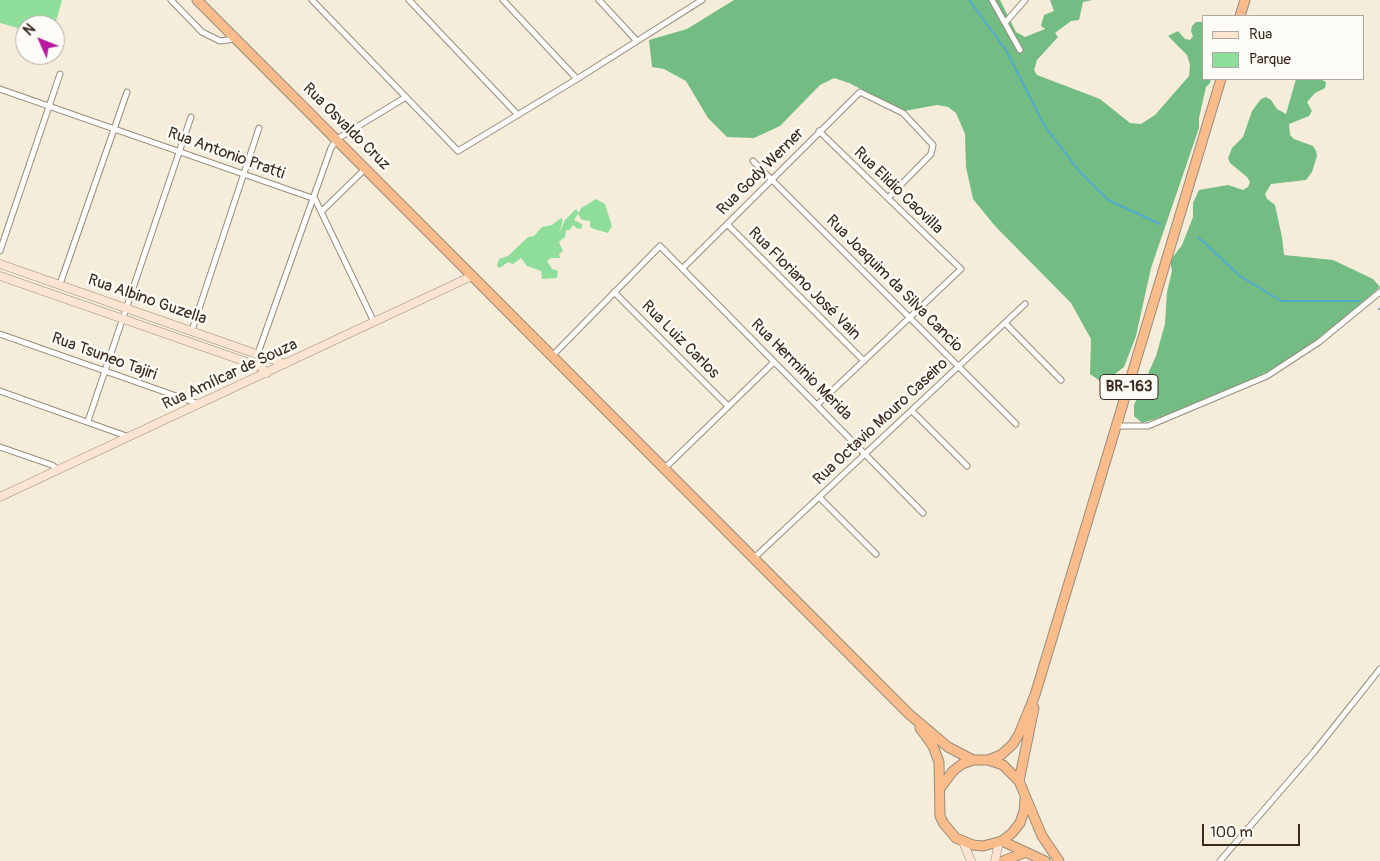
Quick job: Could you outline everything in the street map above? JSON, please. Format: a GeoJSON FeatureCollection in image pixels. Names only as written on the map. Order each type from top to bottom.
{"type":"FeatureCollection","features":[{"type":"Feature","properties":{"kind":"highway","name":"Rua Osvaldo Cruz"},"geometry":{"type":"LineString","coordinates":[[197,0],[909,714]]}},
{"type":"Feature","properties":{"kind":"highway"},"geometry":{"type":"LineString","coordinates":[[1240,15],[1245,0]]}},
{"type":"Feature","properties":{"kind":"highway","name":"BR-163"},"geometry":{"type":"LineString","coordinates":[[988,760],[1001,755],[1013,744],[1020,734],[1035,696],[1118,426],[1221,80]]}},
{"type":"Feature","properties":{"kind":"highway","name":"BR-163"},"geometry":{"type":"LineString","coordinates":[[1019,781],[1035,696]]}},
{"type":"Feature","properties":{"kind":"highway"},"geometry":{"type":"LineString","coordinates":[[909,714],[948,747],[973,760]]}},
{"type":"Feature","properties":{"kind":"highway"},"geometry":{"type":"LineString","coordinates":[[909,714],[936,753],[941,772],[938,808],[944,824],[963,842],[983,846],[1000,841],[1020,823],[1025,799]]}},
{"type":"Feature","properties":{"kind":"highway"},"geometry":{"type":"LineString","coordinates":[[940,790],[953,771],[973,760]]}},
{"type":"Feature","properties":{"kind":"highway","name":"BR-163"},"geometry":{"type":"LineString","coordinates":[[973,760],[988,760],[1003,765],[1019,781],[1042,836],[1059,861]]}},
{"type":"Feature","properties":{"kind":"highway"},"geometry":{"type":"LineString","coordinates":[[1000,841],[1045,861]]}},
{"type":"Feature","properties":{"kind":"highway"},"geometry":{"type":"LineString","coordinates":[[1003,861],[1026,852]]}},
{"type":"Feature","properties":{"kind":"street"},"geometry":{"type":"LineString","coordinates":[[171,0],[177,3],[202,32],[220,41],[237,39]]}},
{"type":"Feature","properties":{"kind":"street"},"geometry":{"type":"LineString","coordinates":[[312,0],[458,151],[577,79],[698,1]]}},
{"type":"Feature","properties":{"kind":"street"},"geometry":{"type":"LineString","coordinates":[[409,0],[518,115]]}},
{"type":"Feature","properties":{"kind":"street"},"geometry":{"type":"LineString","coordinates":[[503,0],[577,79]]}},
{"type":"Feature","properties":{"kind":"street"},"geometry":{"type":"LineString","coordinates":[[599,0],[636,40]]}},
{"type":"Feature","properties":{"kind":"street"},"geometry":{"type":"LineString","coordinates":[[992,0],[1020,50]]}},
{"type":"Feature","properties":{"kind":"street"},"geometry":{"type":"LineString","coordinates":[[1005,23],[1025,0]]}},
{"type":"Feature","properties":{"kind":"street"},"geometry":{"type":"LineString","coordinates":[[0,250],[60,74]]}},
{"type":"Feature","properties":{"kind":"street","name":"Rua Antonio Pratti"},"geometry":{"type":"LineString","coordinates":[[0,89],[315,199]]}},
{"type":"Feature","properties":{"kind":"street"},"geometry":{"type":"LineString","coordinates":[[60,284],[127,92]]}},
{"type":"Feature","properties":{"kind":"street","name":"Rua Gody Werner"},"geometry":{"type":"LineString","coordinates":[[683,268],[856,93],[863,93],[904,113],[933,145],[931,154],[888,198]]}},
{"type":"Feature","properties":{"kind":"street"},"geometry":{"type":"LineString","coordinates":[[258,353],[315,199],[331,148],[337,140],[406,97]]}},
{"type":"Feature","properties":{"kind":"street"},"geometry":{"type":"LineString","coordinates":[[88,421],[191,117]]}},
{"type":"Feature","properties":{"kind":"street"},"geometry":{"type":"LineString","coordinates":[[192,330],[259,128]]}},
{"type":"Feature","properties":{"kind":"street","name":"Rua Elidio Caovilla"},"geometry":{"type":"LineString","coordinates":[[818,131],[961,269],[910,318]]}},
{"type":"Feature","properties":{"kind":"street","name":"Rua Joaquim da Silva Cancio"},"geometry":{"type":"LineString","coordinates":[[753,161],[1016,424]]}},
{"type":"Feature","properties":{"kind":"street"},"geometry":{"type":"LineString","coordinates":[[322,211],[366,168]]}},
{"type":"Feature","properties":{"kind":"street"},"geometry":{"type":"LineString","coordinates":[[315,199],[374,322]]}},
{"type":"Feature","properties":{"kind":"street","name":"Rua Floriano José Vain"},"geometry":{"type":"LineString","coordinates":[[726,224],[864,361]]}},
{"type":"Feature","properties":{"kind":"street","name":"Rua Herminio Merida"},"geometry":{"type":"LineString","coordinates":[[614,292],[660,246],[923,513]]}},
{"type":"Feature","properties":{"kind":"street","name":"Rua Albino Guzella"},"geometry":{"type":"LineString","coordinates":[[0,264],[285,364]]}},
{"type":"Feature","properties":{"kind":"street","name":"Rua Albino Guzella"},"geometry":{"type":"LineString","coordinates":[[0,276],[261,367],[267,373]]}},
{"type":"Feature","properties":{"kind":"street","name":"Rua Amílcar de Souza"},"geometry":{"type":"LineString","coordinates":[[0,498],[472,276]]}},
{"type":"Feature","properties":{"kind":"street"},"geometry":{"type":"LineString","coordinates":[[552,356],[614,292]]}},
{"type":"Feature","properties":{"kind":"street","name":"Rua Luiz Carlos"},"geometry":{"type":"LineString","coordinates":[[614,292],[728,406]]}},
{"type":"Feature","properties":{"kind":"street"},"geometry":{"type":"LineString","coordinates":[[1118,426],[1148,426],[1267,376],[1319,342],[1380,292]]}},
{"type":"Feature","properties":{"kind":"street","name":"Rua Octavio Mouro Caseiro"},"geometry":{"type":"LineString","coordinates":[[753,559],[1025,304]]}},
{"type":"Feature","properties":{"kind":"street"},"geometry":{"type":"LineString","coordinates":[[817,405],[910,318]]}},
{"type":"Feature","properties":{"kind":"street"},"geometry":{"type":"LineString","coordinates":[[1004,323],[1061,380]]}},
{"type":"Feature","properties":{"kind":"street","name":"Rua Tsuneo Tajiri"},"geometry":{"type":"LineString","coordinates":[[0,334],[199,404]]}},
{"type":"Feature","properties":{"kind":"street"},"geometry":{"type":"LineString","coordinates":[[665,468],[774,362]]}},
{"type":"Feature","properties":{"kind":"street"},"geometry":{"type":"LineString","coordinates":[[0,391],[88,421],[130,438]]}},
{"type":"Feature","properties":{"kind":"street"},"geometry":{"type":"LineString","coordinates":[[912,411],[967,466]]}},
{"type":"Feature","properties":{"kind":"street"},"geometry":{"type":"LineString","coordinates":[[0,448],[52,465],[58,470]]}},
{"type":"Feature","properties":{"kind":"street"},"geometry":{"type":"LineString","coordinates":[[819,497],[876,554]]}},
{"type":"Feature","properties":{"kind":"street"},"geometry":{"type":"LineString","coordinates":[[1220,861],[1314,752],[1380,669]]}},
{"type":"Feature","properties":{"kind":"street"},"geometry":{"type":"LineString","coordinates":[[994,861],[1000,841]]}},
{"type":"Feature","properties":{"kind":"street"},"geometry":{"type":"LineString","coordinates":[[963,842],[971,861]]}},
{"type":"Feature","properties":{"kind":"green space"},"geometry":{"type":"Polygon","coordinates":[[[0,0],[62,0],[58,15],[15,15],[15,27],[0,23],[0,0]]]}},
{"type":"Feature","properties":{"kind":"green space"},"geometry":{"type":"Polygon","coordinates":[[[734,0],[1000,0],[1016,32],[1025,37],[1045,29],[1041,26],[1044,15],[1054,11],[1050,0],[1092,0],[1083,2],[1079,20],[1071,21],[1055,33],[1058,37],[1037,60],[1034,70],[1037,75],[1100,99],[1130,123],[1141,124],[1155,115],[1189,76],[1190,65],[1187,55],[1168,36],[1178,31],[1185,39],[1190,40],[1193,36],[1192,26],[1196,22],[1202,22],[1202,80],[1211,80],[1206,87],[1199,118],[1199,128],[1151,268],[1136,336],[1124,367],[1103,383],[1090,374],[1091,339],[1071,303],[995,226],[973,199],[966,167],[965,134],[956,113],[948,107],[937,105],[904,111],[849,83],[834,78],[820,85],[780,126],[754,138],[727,137],[708,118],[686,81],[664,69],[652,67],[649,40],[687,29],[734,0]]]}},
{"type":"Feature","properties":{"kind":"green space"},"geometry":{"type":"Polygon","coordinates":[[[1296,80],[1322,80],[1326,82],[1325,88],[1315,93],[1307,102],[1312,111],[1309,116],[1289,124],[1290,135],[1294,139],[1313,146],[1316,151],[1317,156],[1312,172],[1306,180],[1271,184],[1265,194],[1267,199],[1275,205],[1284,255],[1333,260],[1373,279],[1380,287],[1320,339],[1274,369],[1184,410],[1142,423],[1134,416],[1134,405],[1156,356],[1165,324],[1167,292],[1172,271],[1170,261],[1182,245],[1193,217],[1193,203],[1199,190],[1228,185],[1243,190],[1248,187],[1250,182],[1247,177],[1230,163],[1228,158],[1232,148],[1243,137],[1252,111],[1261,99],[1266,97],[1271,100],[1277,109],[1286,114],[1296,80]]]}},
{"type":"Feature","properties":{"kind":"green space"},"geometry":{"type":"Polygon","coordinates":[[[596,199],[605,204],[612,226],[608,233],[594,229],[590,227],[590,221],[582,220],[578,214],[574,220],[582,224],[582,228],[578,229],[573,225],[570,230],[566,230],[565,237],[559,242],[563,251],[559,254],[560,258],[551,258],[547,261],[552,269],[558,271],[557,278],[542,279],[541,271],[527,266],[521,258],[513,264],[508,262],[500,268],[497,266],[499,259],[508,256],[528,237],[534,236],[542,227],[552,225],[561,218],[563,220],[559,234],[565,220],[576,209],[579,213],[581,208],[596,199]]]}},
{"type":"Feature","properties":{"kind":"waterway"},"geometry":{"type":"LineString","coordinates":[[969,0],[1006,50],[1044,125],[1079,171],[1108,200],[1160,224]]}},
{"type":"Feature","properties":{"kind":"waterway"},"geometry":{"type":"LineString","coordinates":[[1198,237],[1240,276],[1281,301],[1360,301]]}}]}
